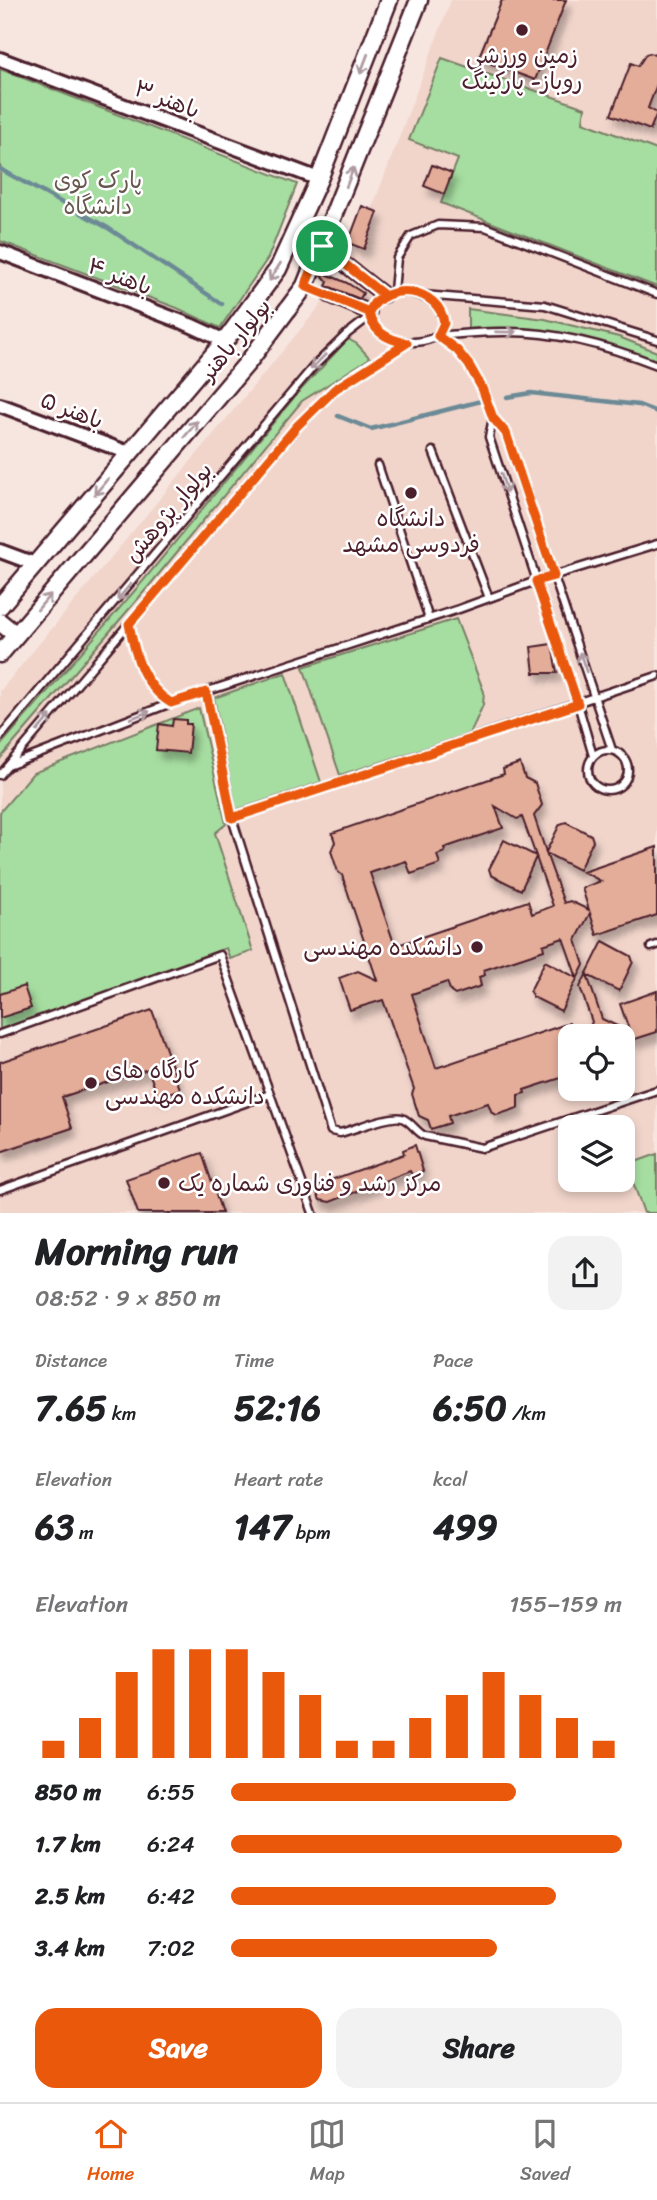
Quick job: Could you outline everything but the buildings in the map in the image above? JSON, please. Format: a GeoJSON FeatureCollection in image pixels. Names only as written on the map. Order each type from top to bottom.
{"type":"FeatureCollection","features":[{"type":"Feature","properties":{"kind":"street","name":"بولوار باهنر"},"geometry":{"type":"LineString","coordinates":[[0,606],[225,341],[278,269],[319,179],[389,0]]}},
{"type":"Feature","properties":{"kind":"street","name":"بولوار باهنر"},"geometry":{"type":"LineString","coordinates":[[0,654],[249,361],[305,286],[419,0]]}},
{"type":"Feature","properties":{"kind":"street","name":"باهنر ۳"},"geometry":{"type":"LineString","coordinates":[[0,59],[319,179]]}},
{"type":"Feature","properties":{"kind":"street","name":"باهنر ۴"},"geometry":{"type":"LineString","coordinates":[[0,252],[225,341]]}},
{"type":"Feature","properties":{"kind":"street"},"geometry":{"type":"LineString","coordinates":[[347,265],[389,293]]}},
{"type":"Feature","properties":{"kind":"street"},"geometry":{"type":"LineString","coordinates":[[329,295],[369,315]]}},
{"type":"Feature","properties":{"kind":"street","name":"باهنر ۵"},"geometry":{"type":"LineString","coordinates":[[0,405],[129,453]]}},
{"type":"Feature","properties":{"kind":"street"},"geometry":{"type":"LineString","coordinates":[[0,551],[35,564]]}},
{"type":"Feature","properties":{"kind":"street"},"geometry":{"type":"LineString","coordinates":[[0,622],[16,635]]}},
{"type":"Feature","properties":{"kind":"lane"},"geometry":{"type":"LineString","coordinates":[[389,293],[397,258],[411,236],[438,225],[485,228],[657,294]]}},
{"type":"Feature","properties":{"kind":"lane"},"geometry":{"type":"LineString","coordinates":[[322,246],[347,265]]}},
{"type":"Feature","properties":{"kind":"lane"},"geometry":{"type":"LineString","coordinates":[[305,286],[329,295]]}},
{"type":"Feature","properties":{"kind":"lane"},"geometry":{"type":"LineString","coordinates":[[657,340],[545,305],[389,293],[374,303],[369,315],[373,327],[382,335],[407,343],[419,343],[438,336],[504,332],[545,334],[592,344],[657,365]]}},
{"type":"Feature","properties":{"kind":"lane"},"geometry":{"type":"LineString","coordinates":[[422,295],[439,308],[443,316],[444,323],[438,336]]}},
{"type":"Feature","properties":{"kind":"lane","name":"بولوار پژوهش"},"geometry":{"type":"LineString","coordinates":[[0,737],[313,366],[369,315]]}},
{"type":"Feature","properties":{"kind":"lane"},"geometry":{"type":"LineString","coordinates":[[438,336],[457,350],[469,365],[482,388],[493,418],[506,433],[612,750]]}},
{"type":"Feature","properties":{"kind":"lane","name":"بولوار پژوهش"},"geometry":{"type":"LineString","coordinates":[[0,775],[297,426],[335,389],[407,343]]}},
{"type":"Feature","properties":{"kind":"lane"},"geometry":{"type":"LineString","coordinates":[[493,418],[489,437],[593,756]]}},
{"type":"Feature","properties":{"kind":"lane"},"geometry":{"type":"LineString","coordinates":[[433,451],[489,598]]}},
{"type":"Feature","properties":{"kind":"lane"},"geometry":{"type":"LineString","coordinates":[[378,465],[429,619]]}},
{"type":"Feature","properties":{"kind":"lane"},"geometry":{"type":"LineString","coordinates":[[8,766],[171,703],[429,619],[536,581],[657,544]]}},
{"type":"Feature","properties":{"kind":"lane"},"geometry":{"type":"LineString","coordinates":[[129,624],[135,656],[147,682],[171,703]]}},
{"type":"Feature","properties":{"kind":"lane"},"geometry":{"type":"LineString","coordinates":[[232,818],[657,676]]}},
{"type":"Feature","properties":{"kind":"lane"},"geometry":{"type":"LineString","coordinates":[[206,692],[232,818],[331,1131],[340,1133],[396,1117],[408,1122],[425,1136],[482,1148],[657,1090]]}},
{"type":"Feature","properties":{"kind":"lane"},"geometry":{"type":"LineString","coordinates":[[598,751],[619,752],[628,763],[627,778],[617,788],[603,790],[592,782],[587,769],[593,756],[598,751]]}},
{"type":"Feature","properties":{"kind":"lane"},"geometry":{"type":"LineString","coordinates":[[0,1034],[220,955],[313,1213]]}},
{"type":"Feature","properties":{"kind":"lane"},"geometry":{"type":"LineString","coordinates":[[0,1190],[270,1094]]}},
{"type":"Feature","properties":{"kind":"shaded area","name":"دانشگاه فردوسی مشهد"},"geometry":{"type":"Polygon","coordinates":[[[451,0],[657,0],[657,1213],[0,1213],[0,691],[329,295],[365,227],[451,0]]]}},
{"type":"Feature","properties":{"kind":"green space"},"geometry":{"type":"Polygon","coordinates":[[[442,58],[585,108],[583,122],[657,150],[657,287],[441,203],[458,159],[409,140],[442,58]]]}},
{"type":"Feature","properties":{"kind":"green space","name":"پارک کوی دانشگاه"},"geometry":{"type":"Polygon","coordinates":[[[0,69],[297,184],[268,258],[220,328],[177,308],[0,241],[0,69]]]}},
{"type":"Feature","properties":{"kind":"green space"},"geometry":{"type":"Polygon","coordinates":[[[468,309],[545,319],[619,337],[657,352],[657,361],[611,345],[541,330],[468,329],[468,309]]]}},
{"type":"Feature","properties":{"kind":"green space"},"geometry":{"type":"Polygon","coordinates":[[[348,339],[370,358],[302,401],[149,586],[0,759],[0,746],[143,581],[296,395],[348,339]]]}},
{"type":"Feature","properties":{"kind":"green space"},"geometry":{"type":"Polygon","coordinates":[[[456,619],[484,692],[483,705],[470,734],[340,775],[303,667],[456,619]]]}},
{"type":"Feature","properties":{"kind":"green space"},"geometry":{"type":"Polygon","coordinates":[[[285,673],[321,782],[236,810],[214,698],[285,673]]]}},
{"type":"Feature","properties":{"kind":"green space"},"geometry":{"type":"Polygon","coordinates":[[[199,708],[226,824],[215,833],[253,951],[230,959],[226,948],[0,1030],[0,812],[33,773],[199,708]]]}},
{"type":"Feature","properties":{"kind":"green space"},"geometry":{"type":"Polygon","coordinates":[[[657,1154],[657,1213],[644,1213],[635,1188],[635,1162],[657,1154]]]}},
{"type":"Feature","properties":{"kind":"waterway"},"geometry":{"type":"LineString","coordinates":[[0,169],[108,228],[222,304]]}},
{"type":"Feature","properties":{"kind":"waterway"},"geometry":{"type":"LineString","coordinates":[[507,397],[531,393],[639,405],[657,412]]}},
{"type":"Feature","properties":{"kind":"waterway"},"geometry":{"type":"LineString","coordinates":[[338,416],[371,429],[481,401]]}},
{"type":"Feature","properties":{"kind":"place","name":"زمین ورزشی روباز- پارکینگ"},"geometry":{"type":"Point","coordinates":[522,30]}},
{"type":"Feature","properties":{"kind":"place","name":"دانشگاه فردوسی مشهد"},"geometry":{"type":"Point","coordinates":[411,493]}},
{"type":"Feature","properties":{"kind":"place","name":"دانشکده مهندسی"},"geometry":{"type":"Point","coordinates":[477,947]}},
{"type":"Feature","properties":{"kind":"place","name":"کارگاه های دانشکده مهندسی"},"geometry":{"type":"Point","coordinates":[91,1083]}},
{"type":"Feature","properties":{"kind":"place","name":"مرکز رشد و فناوری شماره یک"},"geometry":{"type":"Point","coordinates":[164,1183]}},
{"type":"Feature","properties":{"kind":"route"},"geometry":{"type":"LineString","coordinates":[[322,246],[305,286],[369,312],[374,303],[394,291],[422,295],[439,308],[444,323],[438,336],[457,350],[469,365],[482,388],[493,418],[506,433],[554,576],[536,581],[578,704],[232,818],[206,692],[171,703],[164,699],[147,682],[135,656],[129,624],[297,426],[335,389],[407,343],[382,335],[373,327],[369,312],[374,303],[384,295],[322,246]]}}]}
